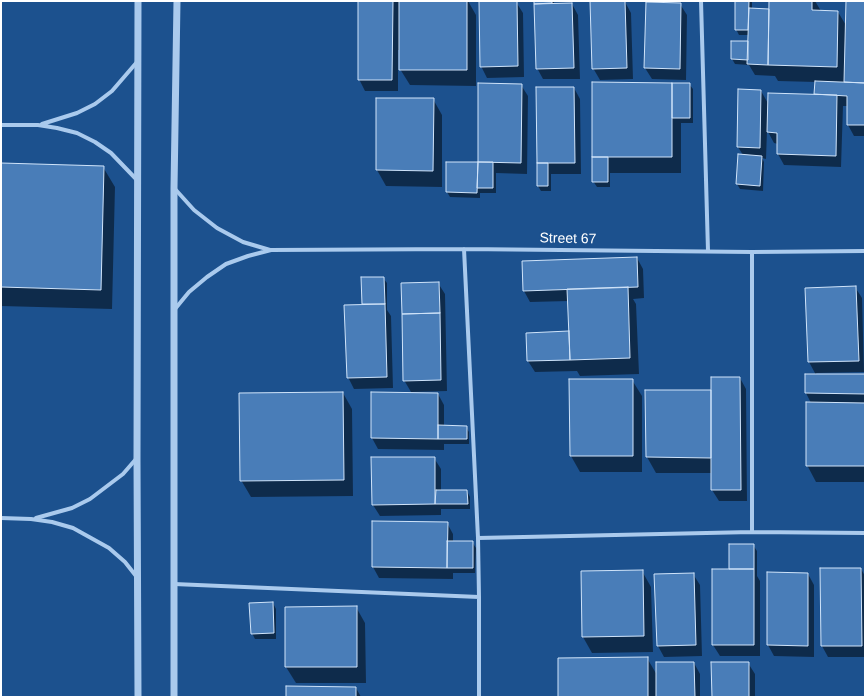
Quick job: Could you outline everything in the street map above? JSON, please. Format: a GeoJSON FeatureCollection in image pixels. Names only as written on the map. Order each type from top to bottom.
{"type":"FeatureCollection","features":[{"type":"Feature","properties":{"kind":"street"},"geometry":{"type":"LineString","coordinates":[[138,1],[138,697]]}},
{"type":"Feature","properties":{"kind":"street"},"geometry":{"type":"LineString","coordinates":[[174,697],[174,188],[177,1]]}},
{"type":"Feature","properties":{"kind":"street"},"geometry":{"type":"LineString","coordinates":[[701,1],[708,251]]}},
{"type":"Feature","properties":{"kind":"street"},"geometry":{"type":"LineString","coordinates":[[38,125],[64,118],[95,104],[126,77],[138,60]]}},
{"type":"Feature","properties":{"kind":"street"},"geometry":{"type":"LineString","coordinates":[[1,125],[38,125],[77,133],[95,142],[111,153],[139,182]]}},
{"type":"Feature","properties":{"kind":"street"},"geometry":{"type":"LineString","coordinates":[[174,188],[194,210],[217,228],[243,242],[271,250]]}},
{"type":"Feature","properties":{"kind":"street"},"geometry":{"type":"LineString","coordinates":[[464,249],[478,538],[479,697]]}},
{"type":"Feature","properties":{"kind":"street","name":"Street 67"},"geometry":{"type":"LineString","coordinates":[[271,250],[464,249],[752,252],[865,251]]}},
{"type":"Feature","properties":{"kind":"street"},"geometry":{"type":"LineString","coordinates":[[174,310],[189,292],[226,264],[271,250]]}},
{"type":"Feature","properties":{"kind":"street"},"geometry":{"type":"LineString","coordinates":[[752,252],[752,532]]}},
{"type":"Feature","properties":{"kind":"street"},"geometry":{"type":"LineString","coordinates":[[1,518],[31,518],[52,515],[72,508],[90,499],[123,474],[137,458]]}},
{"type":"Feature","properties":{"kind":"street"},"geometry":{"type":"LineString","coordinates":[[31,518],[66,526],[91,537],[125,562],[138,578]]}},
{"type":"Feature","properties":{"kind":"street"},"geometry":{"type":"LineString","coordinates":[[478,538],[752,532],[865,533]]}},
{"type":"Feature","properties":{"kind":"street"},"geometry":{"type":"LineString","coordinates":[[174,584],[479,597]]}},
{"type":"Feature","properties":{"kind":"building"},"geometry":{"type":"Polygon","coordinates":[[[358,1],[393,1],[392,80],[358,80],[358,1]]]}},
{"type":"Feature","properties":{"kind":"building"},"geometry":{"type":"Polygon","coordinates":[[[399,1],[467,1],[467,70],[399,70],[399,1]]]}},
{"type":"Feature","properties":{"kind":"building"},"geometry":{"type":"Polygon","coordinates":[[[479,1],[517,1],[518,66],[480,67],[479,1]]]}},
{"type":"Feature","properties":{"kind":"building"},"geometry":{"type":"Polygon","coordinates":[[[534,1],[552,1],[552,3],[534,4],[534,1]]]}},
{"type":"Feature","properties":{"kind":"building"},"geometry":{"type":"Polygon","coordinates":[[[590,1],[625,1],[627,68],[592,69],[590,1]]]}},
{"type":"Feature","properties":{"kind":"building"},"geometry":{"type":"Polygon","coordinates":[[[735,1],[749,1],[748,30],[735,30],[735,1]]]}},
{"type":"Feature","properties":{"kind":"building"},"geometry":{"type":"Polygon","coordinates":[[[769,1],[812,1],[812,10],[838,11],[837,67],[768,65],[769,1]]]}},
{"type":"Feature","properties":{"kind":"building"},"geometry":{"type":"Polygon","coordinates":[[[846,1],[865,1],[865,83],[844,82],[846,1]]]}},
{"type":"Feature","properties":{"kind":"building"},"geometry":{"type":"Polygon","coordinates":[[[646,2],[681,3],[680,69],[644,68],[646,2]]]}},
{"type":"Feature","properties":{"kind":"building"},"geometry":{"type":"Polygon","coordinates":[[[572,3],[574,68],[536,69],[534,4],[572,3]]]}},
{"type":"Feature","properties":{"kind":"building"},"geometry":{"type":"Polygon","coordinates":[[[749,8],[769,9],[768,65],[747,64],[749,8]]]}},
{"type":"Feature","properties":{"kind":"building"},"geometry":{"type":"Polygon","coordinates":[[[731,41],[748,41],[748,60],[731,59],[731,41]]]}},
{"type":"Feature","properties":{"kind":"building"},"geometry":{"type":"Polygon","coordinates":[[[815,81],[865,83],[865,125],[847,125],[847,96],[814,94],[815,81]]]}},
{"type":"Feature","properties":{"kind":"building"},"geometry":{"type":"Polygon","coordinates":[[[592,82],[672,83],[672,157],[592,157],[592,82]]]}},
{"type":"Feature","properties":{"kind":"building"},"geometry":{"type":"Polygon","coordinates":[[[478,83],[522,84],[521,163],[478,162],[478,83]]]}},
{"type":"Feature","properties":{"kind":"building"},"geometry":{"type":"Polygon","coordinates":[[[672,83],[690,83],[690,118],[672,118],[672,83]]]}},
{"type":"Feature","properties":{"kind":"building"},"geometry":{"type":"Polygon","coordinates":[[[536,87],[574,87],[575,163],[537,163],[536,87]]]}},
{"type":"Feature","properties":{"kind":"building"},"geometry":{"type":"Polygon","coordinates":[[[738,89],[761,90],[760,148],[737,147],[738,89]]]}},
{"type":"Feature","properties":{"kind":"building"},"geometry":{"type":"Polygon","coordinates":[[[768,93],[837,95],[836,156],[777,154],[777,133],[767,132],[768,93]]]}},
{"type":"Feature","properties":{"kind":"building"},"geometry":{"type":"Polygon","coordinates":[[[376,98],[434,98],[433,171],[376,170],[376,98]]]}},
{"type":"Feature","properties":{"kind":"building"},"geometry":{"type":"Polygon","coordinates":[[[738,154],[762,156],[760,186],[736,184],[738,154]]]}},
{"type":"Feature","properties":{"kind":"building"},"geometry":{"type":"Polygon","coordinates":[[[592,157],[608,157],[608,182],[592,182],[592,157]]]}},
{"type":"Feature","properties":{"kind":"building"},"geometry":{"type":"Polygon","coordinates":[[[446,162],[478,162],[477,193],[446,192],[446,162]]]}},
{"type":"Feature","properties":{"kind":"building"},"geometry":{"type":"Polygon","coordinates":[[[478,162],[493,162],[493,188],[477,188],[478,162]]]}},
{"type":"Feature","properties":{"kind":"building"},"geometry":{"type":"Polygon","coordinates":[[[1,163],[104,166],[101,290],[1,287],[1,163]]]}},
{"type":"Feature","properties":{"kind":"building"},"geometry":{"type":"Polygon","coordinates":[[[537,163],[548,163],[548,186],[537,186],[537,163]]]}},
{"type":"Feature","properties":{"kind":"building"},"geometry":{"type":"Polygon","coordinates":[[[637,257],[638,287],[523,291],[522,261],[637,257]]]}},
{"type":"Feature","properties":{"kind":"building"},"geometry":{"type":"Polygon","coordinates":[[[361,277],[384,277],[385,304],[362,304],[361,277]]]}},
{"type":"Feature","properties":{"kind":"building"},"geometry":{"type":"Polygon","coordinates":[[[439,282],[440,313],[402,314],[401,283],[439,282]]]}},
{"type":"Feature","properties":{"kind":"building"},"geometry":{"type":"Polygon","coordinates":[[[856,286],[859,361],[808,362],[805,288],[856,286]]]}},
{"type":"Feature","properties":{"kind":"building"},"geometry":{"type":"Polygon","coordinates":[[[628,287],[630,358],[570,360],[567,289],[628,287]]]}},
{"type":"Feature","properties":{"kind":"building"},"geometry":{"type":"Polygon","coordinates":[[[385,304],[387,377],[347,378],[344,305],[385,304]]]}},
{"type":"Feature","properties":{"kind":"building"},"geometry":{"type":"Polygon","coordinates":[[[440,313],[441,380],[403,381],[402,314],[440,313]]]}},
{"type":"Feature","properties":{"kind":"building"},"geometry":{"type":"Polygon","coordinates":[[[569,331],[570,360],[527,361],[526,333],[569,331]]]}},
{"type":"Feature","properties":{"kind":"building"},"geometry":{"type":"Polygon","coordinates":[[[805,374],[865,374],[865,394],[805,393],[805,374]]]}},
{"type":"Feature","properties":{"kind":"building"},"geometry":{"type":"Polygon","coordinates":[[[711,377],[740,377],[741,490],[711,490],[711,377]]]}},
{"type":"Feature","properties":{"kind":"building"},"geometry":{"type":"Polygon","coordinates":[[[569,379],[633,379],[633,456],[570,456],[569,379]]]}},
{"type":"Feature","properties":{"kind":"building"},"geometry":{"type":"Polygon","coordinates":[[[645,390],[711,390],[711,458],[646,457],[645,390]]]}},
{"type":"Feature","properties":{"kind":"building"},"geometry":{"type":"Polygon","coordinates":[[[343,392],[344,480],[240,481],[239,393],[343,392]]]}},
{"type":"Feature","properties":{"kind":"building"},"geometry":{"type":"Polygon","coordinates":[[[371,392],[438,393],[438,439],[371,438],[371,392]]]}},
{"type":"Feature","properties":{"kind":"building"},"geometry":{"type":"Polygon","coordinates":[[[806,402],[865,403],[865,466],[806,466],[806,402]]]}},
{"type":"Feature","properties":{"kind":"building"},"geometry":{"type":"Polygon","coordinates":[[[438,425],[467,426],[467,439],[438,439],[438,425]]]}},
{"type":"Feature","properties":{"kind":"building"},"geometry":{"type":"Polygon","coordinates":[[[371,457],[435,457],[435,504],[372,505],[371,457]]]}},
{"type":"Feature","properties":{"kind":"building"},"geometry":{"type":"Polygon","coordinates":[[[436,490],[467,490],[468,504],[435,504],[436,490]]]}},
{"type":"Feature","properties":{"kind":"building"},"geometry":{"type":"Polygon","coordinates":[[[372,521],[448,522],[447,568],[372,567],[372,521]]]}},
{"type":"Feature","properties":{"kind":"building"},"geometry":{"type":"Polygon","coordinates":[[[447,541],[473,541],[473,568],[447,568],[447,541]]]}},
{"type":"Feature","properties":{"kind":"building"},"geometry":{"type":"Polygon","coordinates":[[[729,544],[754,544],[754,569],[729,569],[729,544]]]}},
{"type":"Feature","properties":{"kind":"building"},"geometry":{"type":"Polygon","coordinates":[[[820,568],[861,568],[862,646],[821,646],[820,568]]]}},
{"type":"Feature","properties":{"kind":"building"},"geometry":{"type":"Polygon","coordinates":[[[712,569],[754,569],[754,645],[712,645],[712,569]]]}},
{"type":"Feature","properties":{"kind":"building"},"geometry":{"type":"Polygon","coordinates":[[[643,570],[644,636],[582,637],[581,571],[643,570]]]}},
{"type":"Feature","properties":{"kind":"building"},"geometry":{"type":"Polygon","coordinates":[[[767,572],[808,573],[808,646],[767,645],[767,572]]]}},
{"type":"Feature","properties":{"kind":"building"},"geometry":{"type":"Polygon","coordinates":[[[694,573],[696,645],[657,646],[654,574],[694,573]]]}},
{"type":"Feature","properties":{"kind":"building"},"geometry":{"type":"Polygon","coordinates":[[[273,602],[274,633],[251,634],[249,603],[273,602]]]}},
{"type":"Feature","properties":{"kind":"building"},"geometry":{"type":"Polygon","coordinates":[[[357,606],[357,667],[285,667],[285,607],[357,606]]]}},
{"type":"Feature","properties":{"kind":"building"},"geometry":{"type":"Polygon","coordinates":[[[648,657],[648,697],[558,697],[558,658],[648,657]]]}},
{"type":"Feature","properties":{"kind":"building"},"geometry":{"type":"Polygon","coordinates":[[[656,662],[694,662],[695,697],[656,697],[656,662]]]}},
{"type":"Feature","properties":{"kind":"building"},"geometry":{"type":"Polygon","coordinates":[[[711,662],[749,662],[749,697],[712,697],[711,662]]]}},
{"type":"Feature","properties":{"kind":"building"},"geometry":{"type":"Polygon","coordinates":[[[286,686],[356,687],[356,697],[286,697],[286,686]]]}}]}
